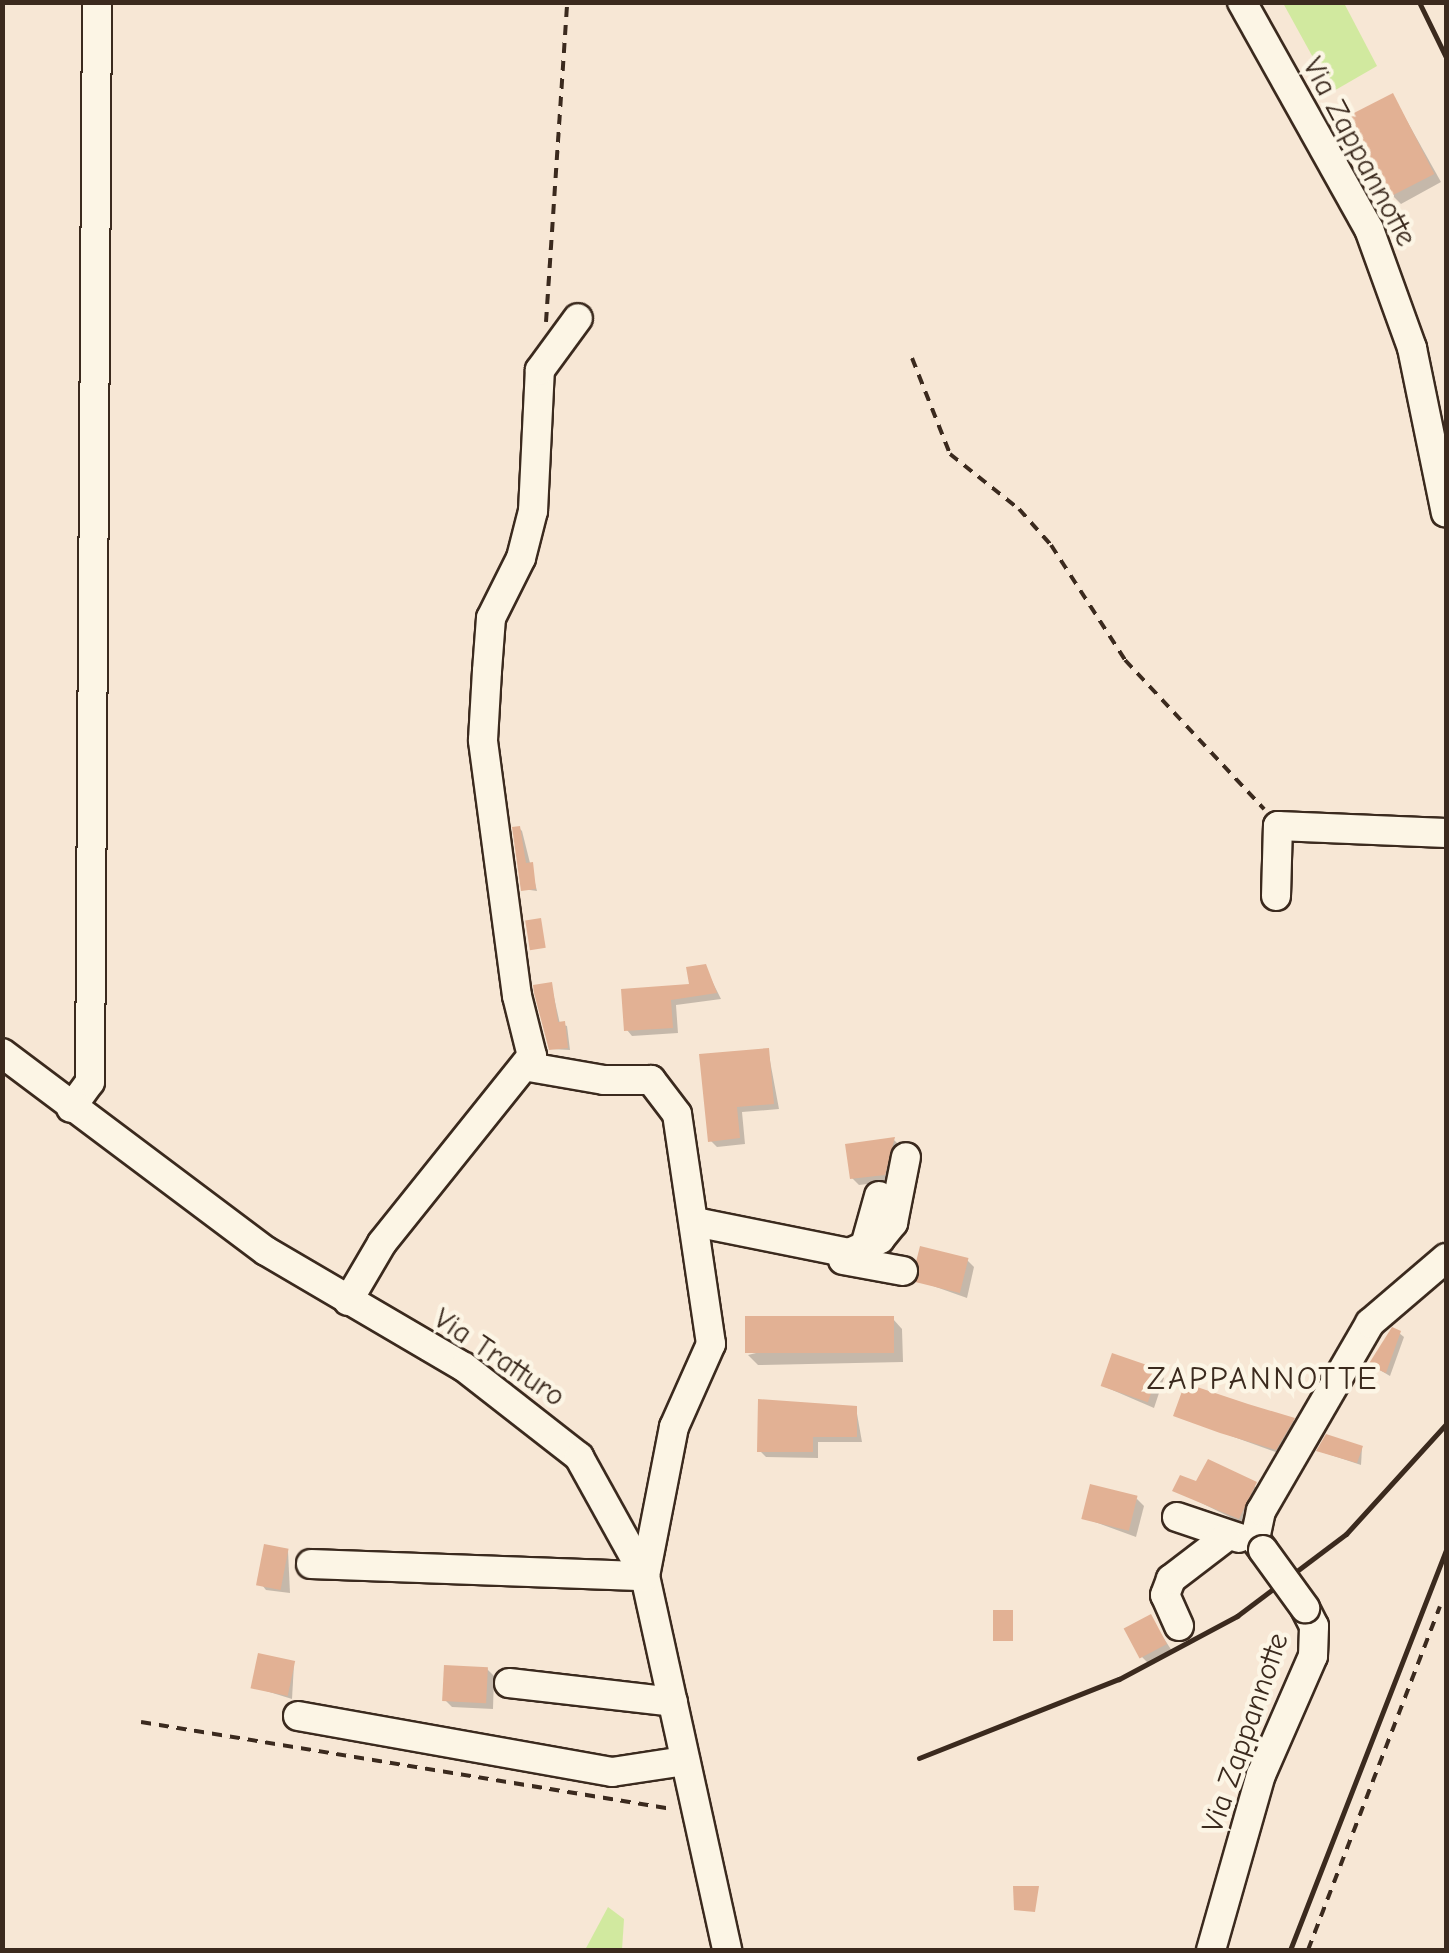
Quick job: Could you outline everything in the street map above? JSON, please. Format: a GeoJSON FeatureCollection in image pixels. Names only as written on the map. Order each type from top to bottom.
{"type":"FeatureCollection","features":[{"type":"Feature","properties":{"kind":"street"},"geometry":{"type":"LineString","coordinates":[[71,1108],[90,1082],[96,2]]}},
{"type":"Feature","properties":{"kind":"street","name":"Via Zappannotte"},"geometry":{"type":"LineString","coordinates":[[1242,2],[1369,229],[1412,348],[1446,512]]}},
{"type":"Feature","properties":{"kind":"street"},"geometry":{"type":"LineString","coordinates":[[348,1301],[382,1243],[529,1066],[484,740],[491,618],[521,558],[533,511],[540,370],[578,318]]}},
{"type":"Feature","properties":{"kind":"street"},"geometry":{"type":"LineString","coordinates":[[1276,896],[1278,826],[1446,833]]}},
{"type":"Feature","properties":{"kind":"street","name":"Via Tratturo"},"geometry":{"type":"LineString","coordinates":[[2,1053],[266,1251],[528,1411],[579,1457],[612,1508],[645,1576],[727,1950]]}},
{"type":"Feature","properties":{"kind":"street"},"geometry":{"type":"LineString","coordinates":[[311,1564],[645,1576],[653,1515],[674,1426],[711,1344],[678,1114],[651,1080],[604,1080],[529,1066]]}},
{"type":"Feature","properties":{"kind":"street"},"geometry":{"type":"LineString","coordinates":[[697,1229],[849,1254],[893,1223],[906,1158]]}},
{"type":"Feature","properties":{"kind":"street"},"geometry":{"type":"LineString","coordinates":[[865,1246],[879,1196]]}},
{"type":"Feature","properties":{"kind":"street"},"geometry":{"type":"LineString","coordinates":[[697,1229],[904,1271]]}},
{"type":"Feature","properties":{"kind":"street"},"geometry":{"type":"LineString","coordinates":[[1176,1517],[1259,1545],[1261,1511],[1370,1323],[1446,1258]]}},
{"type":"Feature","properties":{"kind":"street"},"geometry":{"type":"LineString","coordinates":[[612,1508],[653,1515]]}},
{"type":"Feature","properties":{"kind":"street"},"geometry":{"type":"LineString","coordinates":[[1179,1626],[1165,1594],[1171,1579],[1226,1537]]}},
{"type":"Feature","properties":{"kind":"street","name":"Via Zappannotte"},"geometry":{"type":"LineString","coordinates":[[1211,1950],[1261,1775],[1313,1656],[1314,1626],[1259,1545]]}},
{"type":"Feature","properties":{"kind":"street"},"geometry":{"type":"LineString","coordinates":[[509,1683],[673,1702]]}},
{"type":"Feature","properties":{"kind":"street"},"geometry":{"type":"LineString","coordinates":[[298,1716],[612,1772],[686,1761]]}},
{"type":"Feature","properties":{"kind":"path"},"geometry":{"type":"LineString","coordinates":[[544,334],[568,2]]}},
{"type":"Feature","properties":{"kind":"path"},"geometry":{"type":"LineString","coordinates":[[912,358],[950,454],[1040,533],[1125,660],[1278,826]]}},
{"type":"Feature","properties":{"kind":"path"},"geometry":{"type":"LineString","coordinates":[[1308,1950],[1440,1606]]}},
{"type":"Feature","properties":{"kind":"path"},"geometry":{"type":"LineString","coordinates":[[141,1722],[696,1812]]}},
{"type":"Feature","properties":{"kind":"green space"},"geometry":{"type":"Polygon","coordinates":[[[1283,3],[1344,3],[1377,66],[1332,92],[1283,3]]]}},
{"type":"Feature","properties":{"kind":"green space"},"geometry":{"type":"Polygon","coordinates":[[[608,1907],[624,1919],[622,1950],[585,1950],[608,1907]]]}},
{"type":"Feature","properties":{"kind":"building"},"geometry":{"type":"Polygon","coordinates":[[[1393,93],[1434,174],[1389,197],[1348,116],[1393,93]]]}},
{"type":"Feature","properties":{"kind":"building"},"geometry":{"type":"Polygon","coordinates":[[[520,826],[526,863],[533,862],[536,889],[521,891],[512,827],[520,826]]]}},
{"type":"Feature","properties":{"kind":"building"},"geometry":{"type":"Polygon","coordinates":[[[541,918],[546,948],[530,950],[525,921],[541,918]]]}},
{"type":"Feature","properties":{"kind":"building"},"geometry":{"type":"Polygon","coordinates":[[[706,964],[717,993],[671,1000],[673,1028],[624,1031],[621,989],[689,984],[686,967],[706,964]]]}},
{"type":"Feature","properties":{"kind":"building"},"geometry":{"type":"Polygon","coordinates":[[[552,982],[558,1022],[565,1021],[568,1048],[549,1050],[533,985],[552,982]]]}},
{"type":"Feature","properties":{"kind":"building"},"geometry":{"type":"Polygon","coordinates":[[[769,1048],[774,1104],[737,1107],[740,1138],[708,1142],[699,1054],[769,1048]]]}},
{"type":"Feature","properties":{"kind":"building"},"geometry":{"type":"Polygon","coordinates":[[[895,1137],[885,1175],[850,1179],[845,1144],[895,1137]]]}},
{"type":"Feature","properties":{"kind":"building"},"geometry":{"type":"Polygon","coordinates":[[[920,1246],[969,1258],[960,1293],[911,1281],[920,1246]]]}},
{"type":"Feature","properties":{"kind":"building"},"geometry":{"type":"Polygon","coordinates":[[[745,1316],[894,1316],[894,1353],[745,1353],[745,1316]]]}},
{"type":"Feature","properties":{"kind":"building"},"geometry":{"type":"Polygon","coordinates":[[[1392,1327],[1401,1331],[1386,1373],[1368,1365],[1392,1327]]]}},
{"type":"Feature","properties":{"kind":"building"},"geometry":{"type":"Polygon","coordinates":[[[1112,1353],[1159,1369],[1148,1402],[1101,1386],[1112,1353]]]}},
{"type":"Feature","properties":{"kind":"building"},"geometry":{"type":"Polygon","coordinates":[[[1185,1383],[1295,1418],[1276,1450],[1220,1433],[1173,1416],[1185,1383]]]}},
{"type":"Feature","properties":{"kind":"building"},"geometry":{"type":"Polygon","coordinates":[[[758,1399],[857,1406],[857,1437],[813,1437],[813,1452],[757,1452],[758,1399]]]}},
{"type":"Feature","properties":{"kind":"building"},"geometry":{"type":"Polygon","coordinates":[[[1326,1434],[1363,1446],[1357,1463],[1316,1451],[1326,1434]]]}},
{"type":"Feature","properties":{"kind":"building"},"geometry":{"type":"Polygon","coordinates":[[[1208,1459],[1257,1482],[1239,1519],[1172,1491],[1180,1475],[1196,1481],[1208,1459]]]}},
{"type":"Feature","properties":{"kind":"building"},"geometry":{"type":"Polygon","coordinates":[[[1090,1484],[1138,1496],[1129,1531],[1081,1519],[1090,1484]]]}},
{"type":"Feature","properties":{"kind":"building"},"geometry":{"type":"Polygon","coordinates":[[[264,1544],[289,1549],[281,1590],[256,1585],[264,1544]]]}},
{"type":"Feature","properties":{"kind":"building"},"geometry":{"type":"Polygon","coordinates":[[[993,1610],[1013,1610],[1013,1641],[993,1641],[993,1610]]]}},
{"type":"Feature","properties":{"kind":"building"},"geometry":{"type":"Polygon","coordinates":[[[1151,1614],[1167,1644],[1140,1659],[1124,1629],[1151,1614]]]}},
{"type":"Feature","properties":{"kind":"building"},"geometry":{"type":"Polygon","coordinates":[[[258,1653],[295,1661],[288,1696],[251,1688],[258,1653]]]}},
{"type":"Feature","properties":{"kind":"building"},"geometry":{"type":"Polygon","coordinates":[[[444,1665],[488,1667],[486,1703],[442,1701],[444,1665]]]}},
{"type":"Feature","properties":{"kind":"building"},"geometry":{"type":"Polygon","coordinates":[[[1013,1886],[1039,1886],[1035,1912],[1014,1910],[1013,1886]]]}},
{"type":"Feature","properties":{"kind":"railway"},"geometry":{"type":"LineString","coordinates":[[1419,2],[1446,57]]}},
{"type":"Feature","properties":{"kind":"railway"},"geometry":{"type":"LineString","coordinates":[[919,1758],[1119,1679],[1237,1616],[1346,1534],[1446,1424]]}},
{"type":"Feature","properties":{"kind":"railway"},"geometry":{"type":"LineString","coordinates":[[1290,1950],[1446,1549]]}},
{"type":"Feature","properties":{"kind":"district","name":"ZAPPANNOTTE"},"geometry":{"type":"Point","coordinates":[1263,1379]}}]}
